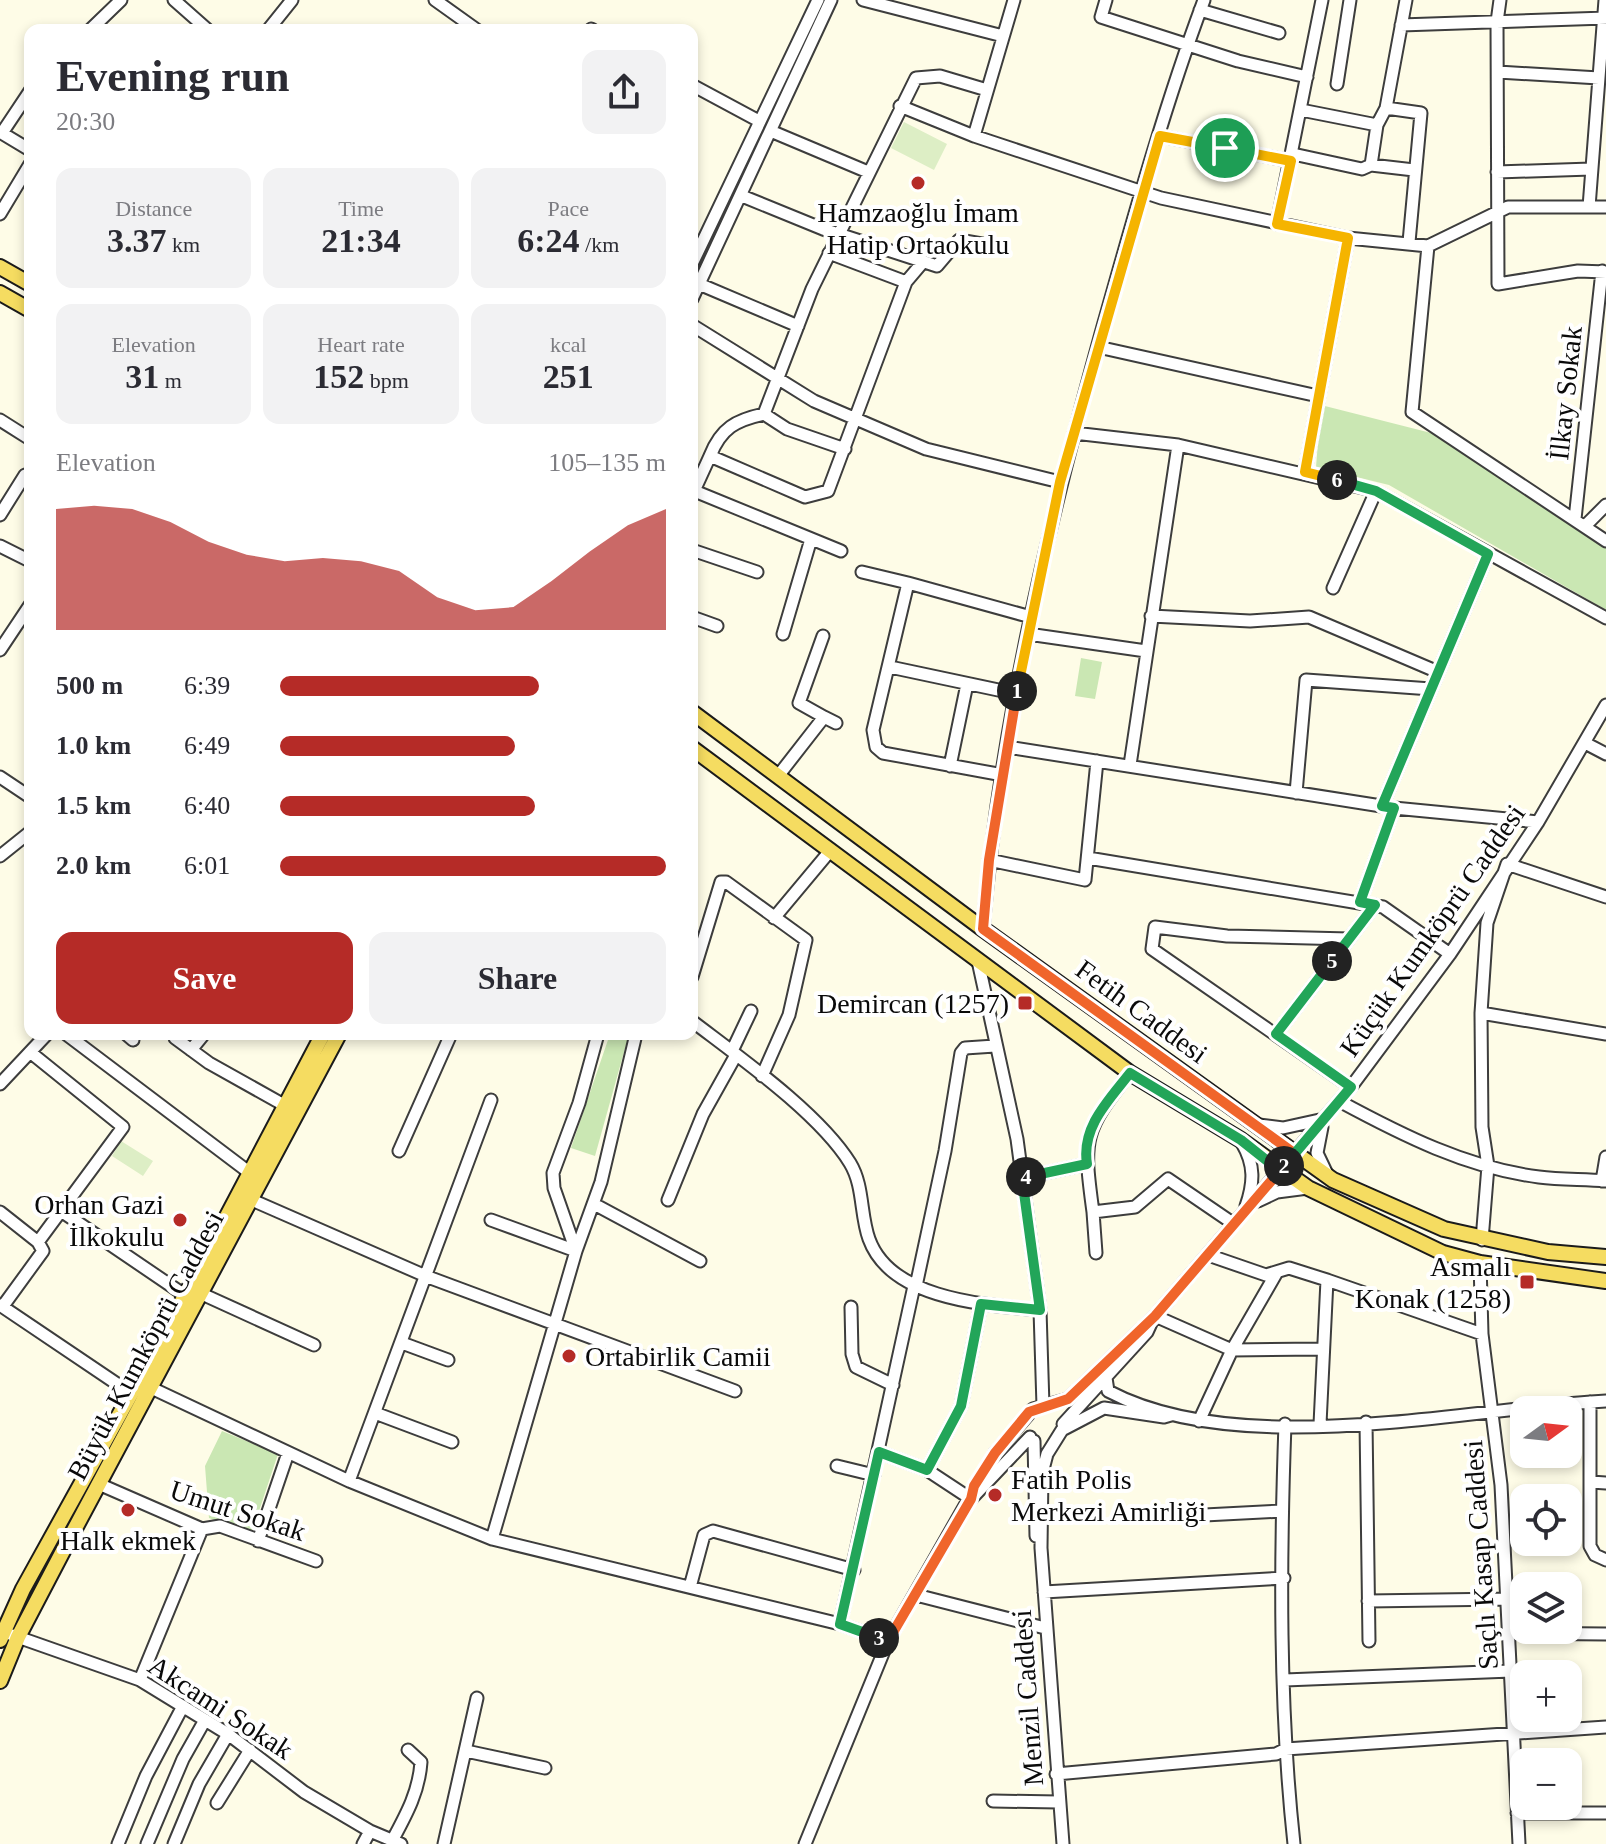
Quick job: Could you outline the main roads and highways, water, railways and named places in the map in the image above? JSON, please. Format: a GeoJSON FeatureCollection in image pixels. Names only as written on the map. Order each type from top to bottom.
{"type":"FeatureCollection","features":[{"type":"Feature","properties":{"kind":"main road"},"geometry":{"type":"LineString","coordinates":[[0,267],[24,281]]}},
{"type":"Feature","properties":{"kind":"main road"},"geometry":{"type":"LineString","coordinates":[[0,293],[24,307]]}},
{"type":"Feature","properties":{"kind":"main road","name":"Fetih Caddesi"},"geometry":{"type":"LineString","coordinates":[[698,716],[983,929],[1333,1180],[1444,1229],[1482,1240],[1606,1257]]}},
{"type":"Feature","properties":{"kind":"main road","name":"Fetih Caddesi"},"geometry":{"type":"LineString","coordinates":[[698,752],[1130,1073],[1241,1140],[1280,1171],[1308,1188],[1443,1253],[1480,1263],[1606,1281]]}},
{"type":"Feature","properties":{"kind":"main road","name":"Büyük Kumköprü Caddesi"},"geometry":{"type":"LineString","coordinates":[[195,1298],[250,1173],[320,1040]]}},
{"type":"Feature","properties":{"kind":"main road","name":"Büyük Kumköprü Caddesi"},"geometry":{"type":"LineString","coordinates":[[0,1681],[7,1636],[23,1589],[252,1200],[336,1040]]}},
{"type":"Feature","properties":{"kind":"main road","name":"Büyük Kumköprü Caddesi"},"geometry":{"type":"LineString","coordinates":[[7,1636],[101,1485],[140,1387]]}},
{"type":"Feature","properties":{"kind":"place","name":"Hamzaoğlu İmam Hatip Ortaokulu"},"geometry":{"type":"Point","coordinates":[918,183]}},
{"type":"Feature","properties":{"kind":"place","name":"Demircan (1257)"},"geometry":{"type":"Point","coordinates":[1025,1003]}},
{"type":"Feature","properties":{"kind":"place","name":"Orhan Gazi İlkokulu"},"geometry":{"type":"Point","coordinates":[180,1220]}},
{"type":"Feature","properties":{"kind":"place","name":"Asmalı Konak (1258)"},"geometry":{"type":"Point","coordinates":[1527,1282]}},
{"type":"Feature","properties":{"kind":"place","name":"Ortabirlik Camii"},"geometry":{"type":"Point","coordinates":[569,1356]}},
{"type":"Feature","properties":{"kind":"place","name":"Fatih Polis Merkezi Amirliği"},"geometry":{"type":"Point","coordinates":[995,1495]}},
{"type":"Feature","properties":{"kind":"place","name":"Halk ekmek"},"geometry":{"type":"Point","coordinates":[128,1510]}}]}
